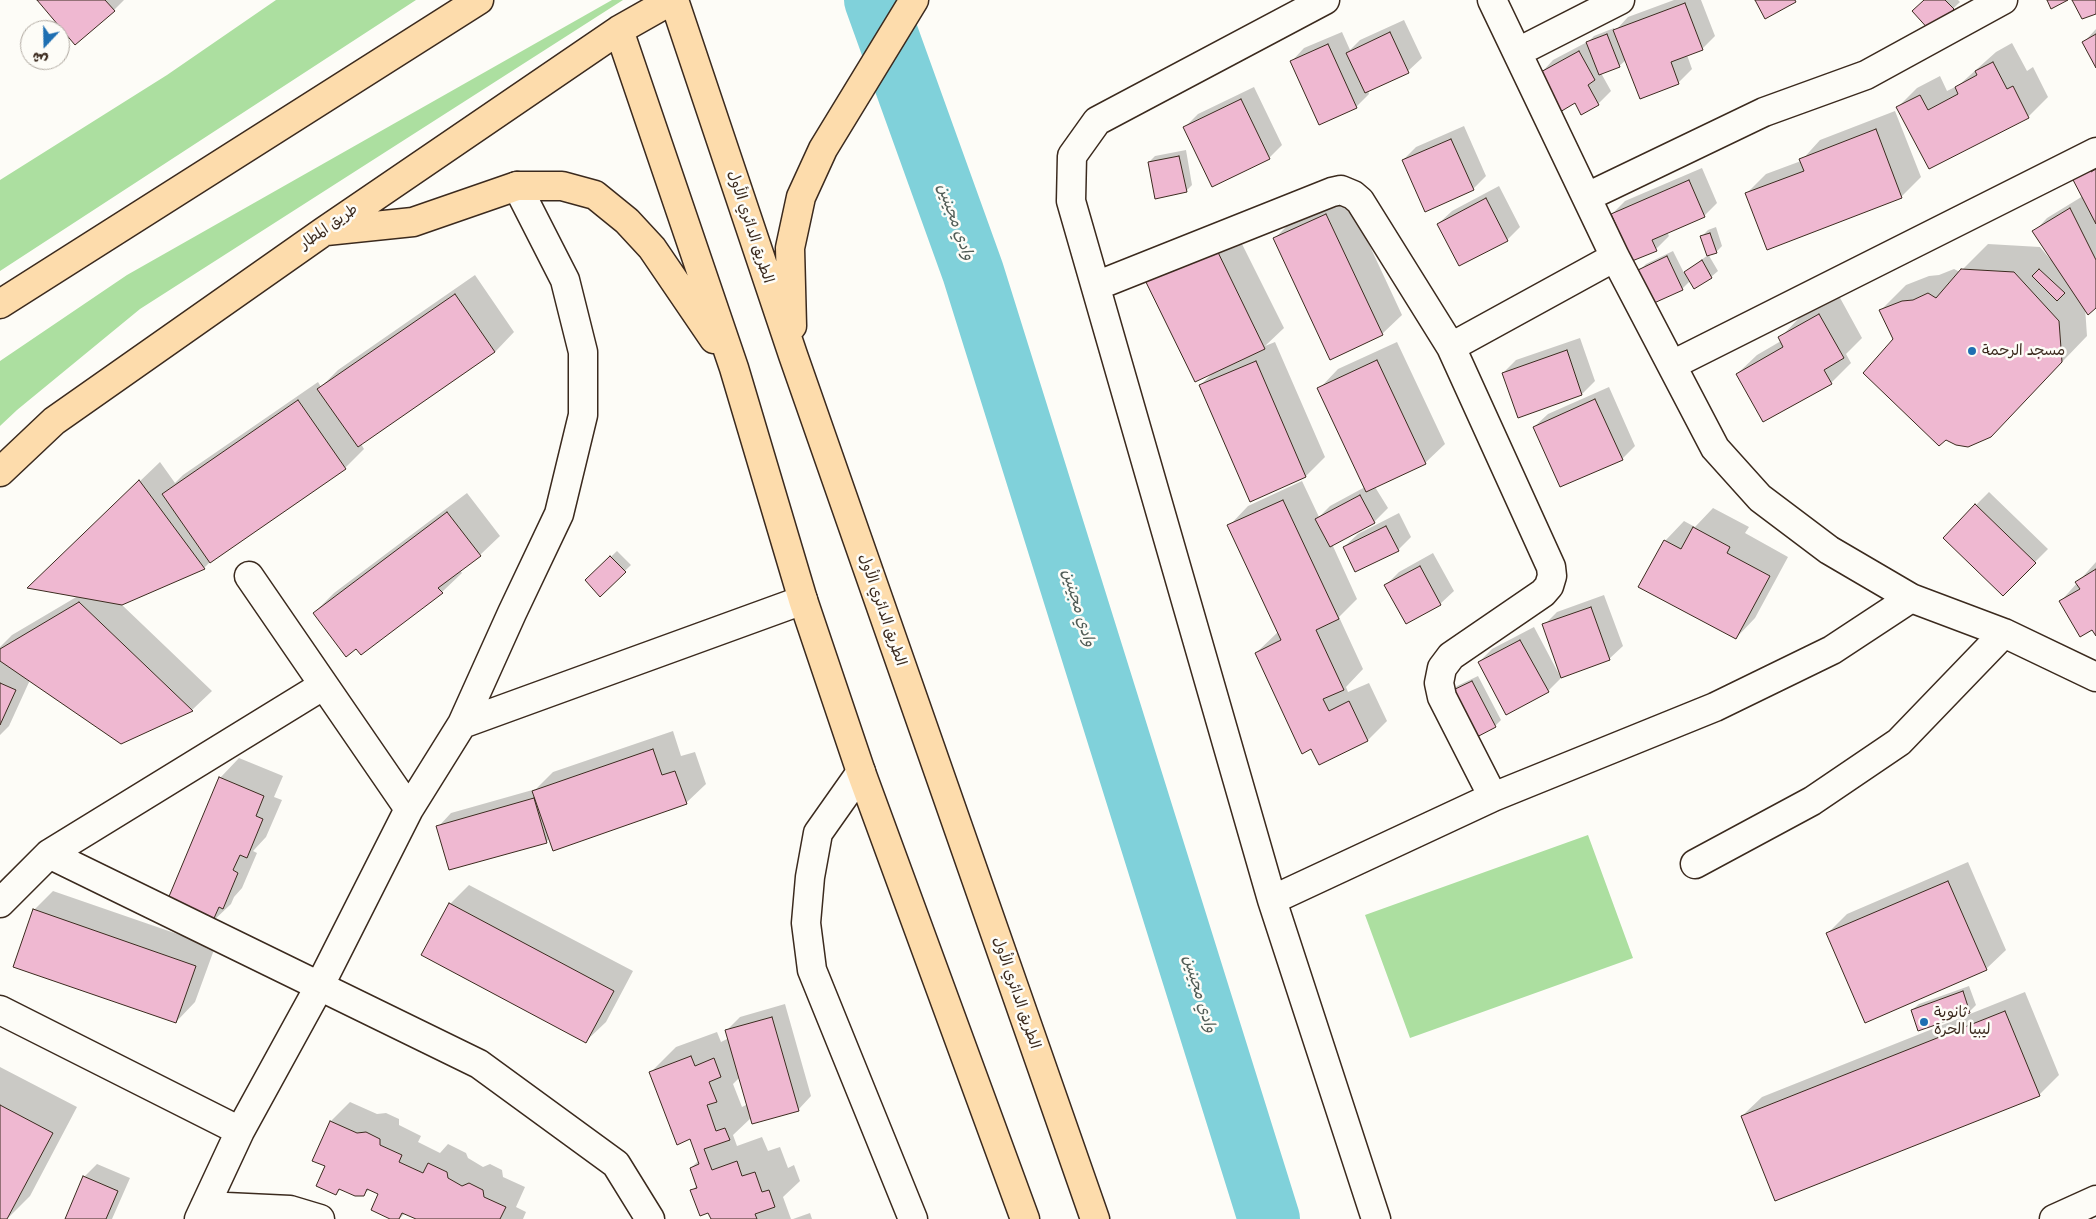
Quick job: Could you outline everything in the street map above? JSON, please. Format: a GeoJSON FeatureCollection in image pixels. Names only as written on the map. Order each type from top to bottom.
{"type":"FeatureCollection","features":[{"type":"Feature","properties":{"kind":"highway"},"geometry":{"type":"LineString","coordinates":[[0,304],[479,0]]}},
{"type":"Feature","properties":{"kind":"highway","name":"طريق المطار"},"geometry":{"type":"LineString","coordinates":[[0,472],[54,421],[322,232],[619,30],[673,0]]}},
{"type":"Feature","properties":{"kind":"highway","name":"الطريق الدائري الأول"},"geometry":{"type":"LineString","coordinates":[[673,0],[793,355],[1095,1219]]}},
{"type":"Feature","properties":{"kind":"highway"},"geometry":{"type":"LineString","coordinates":[[793,355],[790,248],[801,196],[822,148],[914,0]]}},
{"type":"Feature","properties":{"kind":"highway"},"geometry":{"type":"LineString","coordinates":[[619,30],[734,368],[803,600],[861,772],[1025,1219]]}},
{"type":"Feature","properties":{"kind":"highway"},"geometry":{"type":"LineString","coordinates":[[322,232],[413,222],[517,186],[562,186],[595,196],[627,221],[652,248],[734,368]]}},
{"type":"Feature","properties":{"kind":"street"},"geometry":{"type":"LineString","coordinates":[[1325,0],[1097,121],[1072,156],[1071,201],[1272,900],[1376,1219]]}},
{"type":"Feature","properties":{"kind":"street"},"geometry":{"type":"LineString","coordinates":[[1492,0],[1614,256],[1715,448],[1760,498],[1829,550],[1911,598],[2004,634],[2096,677]]}},
{"type":"Feature","properties":{"kind":"street"},"geometry":{"type":"LineString","coordinates":[[1518,52],[1620,0]]}},
{"type":"Feature","properties":{"kind":"street"},"geometry":{"type":"LineString","coordinates":[[1587,197],[1764,112],[1866,75],[2004,0]]}},
{"type":"Feature","properties":{"kind":"street"},"geometry":{"type":"LineString","coordinates":[[1672,365],[2096,152]]}},
{"type":"Feature","properties":{"kind":"street"},"geometry":{"type":"LineString","coordinates":[[320,1219],[290,1210],[202,1213],[240,1131],[319,987],[409,809],[462,724],[559,514],[583,415],[583,352],[565,280],[517,186]]}},
{"type":"Feature","properties":{"kind":"street"},"geometry":{"type":"LineString","coordinates":[[1096,286],[1332,192],[1341,190],[1353,195],[1360,201],[1451,347],[1551,567],[1549,586],[1543,593],[1451,656],[1442,668],[1439,683],[1442,697],[1493,797]]}},
{"type":"Feature","properties":{"kind":"street"},"geometry":{"type":"LineString","coordinates":[[1451,347],[1614,256]]}},
{"type":"Feature","properties":{"kind":"street"},"geometry":{"type":"LineString","coordinates":[[249,576],[409,809]]}},
{"type":"Feature","properties":{"kind":"street"},"geometry":{"type":"LineString","coordinates":[[1272,900],[1493,797],[1715,707],[1832,650],[1911,598]]}},
{"type":"Feature","properties":{"kind":"street"},"geometry":{"type":"LineString","coordinates":[[462,724],[803,600]]}},
{"type":"Feature","properties":{"kind":"street"},"geometry":{"type":"LineString","coordinates":[[1695,864],[1812,801],[1900,742],[2004,634]]}},
{"type":"Feature","properties":{"kind":"street"},"geometry":{"type":"LineString","coordinates":[[0,903],[49,854],[324,685]]}},
{"type":"Feature","properties":{"kind":"street"},"geometry":{"type":"LineString","coordinates":[[861,772],[818,833],[810,876],[806,923],[812,970],[913,1219]]}},
{"type":"Feature","properties":{"kind":"street"},"geometry":{"type":"LineString","coordinates":[[49,854],[479,1064],[616,1164],[650,1219]]}},
{"type":"Feature","properties":{"kind":"street"},"geometry":{"type":"LineString","coordinates":[[0,1010],[240,1131]]}},
{"type":"Feature","properties":{"kind":"street"},"geometry":{"type":"LineString","coordinates":[[2054,1219],[2096,1200]]}},
{"type":"Feature","properties":{"kind":"green space"},"geometry":{"type":"Polygon","coordinates":[[[276,0],[416,0],[0,271],[0,180],[167,75],[276,0]]]}},
{"type":"Feature","properties":{"kind":"green space"},"geometry":{"type":"Polygon","coordinates":[[[612,0],[623,0],[140,309],[0,426],[0,361],[127,275],[612,0]]]}},
{"type":"Feature","properties":{"kind":"green space"},"geometry":{"type":"Polygon","coordinates":[[[1588,835],[1633,958],[1410,1038],[1365,915],[1588,835]]]}},
{"type":"Feature","properties":{"kind":"building"},"geometry":{"type":"Polygon","coordinates":[[[37,0],[105,0],[115,11],[75,45],[70,39],[70,20],[54,20],[37,0]]]}},
{"type":"Feature","properties":{"kind":"building"},"geometry":{"type":"Polygon","coordinates":[[[1755,0],[1795,0],[1796,2],[1765,19],[1755,0]]]}},
{"type":"Feature","properties":{"kind":"building"},"geometry":{"type":"Polygon","coordinates":[[[1924,0],[1945,0],[1954,9],[1931,32],[1912,11],[1924,0]]]}},
{"type":"Feature","properties":{"kind":"building"},"geometry":{"type":"Polygon","coordinates":[[[2047,0],[2068,0],[2051,9],[2047,0]]]}},
{"type":"Feature","properties":{"kind":"building"},"geometry":{"type":"Polygon","coordinates":[[[2072,0],[2096,0],[2096,14],[2082,19],[2072,0]]]}},
{"type":"Feature","properties":{"kind":"building"},"geometry":{"type":"Polygon","coordinates":[[[1685,3],[1703,50],[1671,62],[1679,84],[1640,99],[1613,30],[1685,3]]]}},
{"type":"Feature","properties":{"kind":"building"},"geometry":{"type":"Polygon","coordinates":[[[1390,32],[1409,73],[1365,93],[1346,53],[1390,32]]]}},
{"type":"Feature","properties":{"kind":"building"},"geometry":{"type":"Polygon","coordinates":[[[1607,34],[1620,67],[1599,75],[1586,42],[1607,34]]]}},
{"type":"Feature","properties":{"kind":"building"},"geometry":{"type":"Polygon","coordinates":[[[2096,34],[2096,68],[2082,42],[2096,34]]]}},
{"type":"Feature","properties":{"kind":"building"},"geometry":{"type":"Polygon","coordinates":[[[1328,44],[1357,108],[1319,125],[1290,61],[1328,44]]]}},
{"type":"Feature","properties":{"kind":"building"},"geometry":{"type":"Polygon","coordinates":[[[1579,51],[1595,80],[1588,85],[1599,105],[1581,115],[1575,103],[1560,112],[1539,73],[1579,51]]]}},
{"type":"Feature","properties":{"kind":"building"},"geometry":{"type":"Polygon","coordinates":[[[1993,62],[2007,89],[2013,86],[2029,118],[1929,169],[1896,107],[1920,95],[1928,110],[1958,94],[1955,87],[1977,75],[1975,71],[1993,62]]]}},
{"type":"Feature","properties":{"kind":"building"},"geometry":{"type":"Polygon","coordinates":[[[1241,99],[1270,159],[1212,187],[1183,127],[1241,99]]]}},
{"type":"Feature","properties":{"kind":"building"},"geometry":{"type":"Polygon","coordinates":[[[1876,129],[1902,198],[1767,250],[1745,193],[1804,171],[1799,159],[1876,129]]]}},
{"type":"Feature","properties":{"kind":"building"},"geometry":{"type":"Polygon","coordinates":[[[1451,139],[1474,190],[1425,212],[1402,160],[1451,139]]]}},
{"type":"Feature","properties":{"kind":"building"},"geometry":{"type":"Polygon","coordinates":[[[1179,156],[1187,192],[1155,199],[1148,162],[1179,156]]]}},
{"type":"Feature","properties":{"kind":"building"},"geometry":{"type":"Polygon","coordinates":[[[2088,167],[2091,172],[2096,169],[2096,224],[2071,176],[2088,167]]]}},
{"type":"Feature","properties":{"kind":"building"},"geometry":{"type":"Polygon","coordinates":[[[1689,180],[1705,217],[1652,240],[1657,251],[1632,261],[1611,214],[1689,180]]]}},
{"type":"Feature","properties":{"kind":"building"},"geometry":{"type":"Polygon","coordinates":[[[1486,198],[1508,241],[1459,266],[1437,224],[1486,198]]]}},
{"type":"Feature","properties":{"kind":"building"},"geometry":{"type":"Polygon","coordinates":[[[2070,208],[2096,260],[2096,308],[2088,315],[2032,231],[2070,208]]]}},
{"type":"Feature","properties":{"kind":"building"},"geometry":{"type":"Polygon","coordinates":[[[1326,214],[1383,335],[1330,360],[1273,238],[1326,214]]]}},
{"type":"Feature","properties":{"kind":"building"},"geometry":{"type":"Polygon","coordinates":[[[1710,233],[1717,253],[1707,256],[1700,236],[1710,233]]]}},
{"type":"Feature","properties":{"kind":"building"},"geometry":{"type":"Polygon","coordinates":[[[1212,240],[1265,349],[1195,382],[1142,274],[1212,240]]]}},
{"type":"Feature","properties":{"kind":"building"},"geometry":{"type":"Polygon","coordinates":[[[1667,256],[1683,290],[1654,303],[1638,270],[1667,256]]]}},
{"type":"Feature","properties":{"kind":"building"},"geometry":{"type":"Polygon","coordinates":[[[1702,260],[1712,278],[1694,289],[1684,272],[1702,260]]]}},
{"type":"Feature","properties":{"kind":"building","name":"مسجد الرحمة"},"geometry":{"type":"Polygon","coordinates":[[[1961,269],[2014,272],[2059,321],[2062,362],[1991,437],[1968,447],[1956,445],[1946,440],[1939,446],[1863,373],[1893,339],[1879,310],[1902,301],[1913,300],[1928,293],[1936,298],[1961,269]]]}},
{"type":"Feature","properties":{"kind":"building"},"geometry":{"type":"Polygon","coordinates":[[[2039,269],[2065,293],[2057,301],[2032,276],[2039,269]]]}},
{"type":"Feature","properties":{"kind":"building"},"geometry":{"type":"Polygon","coordinates":[[[455,294],[495,352],[358,447],[317,389],[455,294]]]}},
{"type":"Feature","properties":{"kind":"building"},"geometry":{"type":"Polygon","coordinates":[[[1819,314],[1844,358],[1824,370],[1832,384],[1763,422],[1736,374],[1783,347],[1778,337],[1819,314]]]}},
{"type":"Feature","properties":{"kind":"building"},"geometry":{"type":"Polygon","coordinates":[[[1567,350],[1582,395],[1518,418],[1502,373],[1567,350]]]}},
{"type":"Feature","properties":{"kind":"building"},"geometry":{"type":"Polygon","coordinates":[[[1377,360],[1426,464],[1366,492],[1317,388],[1377,360]]]}},
{"type":"Feature","properties":{"kind":"building"},"geometry":{"type":"Polygon","coordinates":[[[1256,361],[1306,477],[1250,502],[1199,385],[1256,361]]]}},
{"type":"Feature","properties":{"kind":"building"},"geometry":{"type":"Polygon","coordinates":[[[1595,399],[1623,460],[1560,487],[1533,427],[1595,399]]]}},
{"type":"Feature","properties":{"kind":"building"},"geometry":{"type":"Polygon","coordinates":[[[298,400],[346,469],[210,563],[162,494],[298,400]]]}},
{"type":"Feature","properties":{"kind":"building"},"geometry":{"type":"Polygon","coordinates":[[[139,480],[205,569],[122,605],[27,588],[139,480]]]}},
{"type":"Feature","properties":{"kind":"building"},"geometry":{"type":"Polygon","coordinates":[[[1360,495],[1375,523],[1330,547],[1315,519],[1360,495]]]}},
{"type":"Feature","properties":{"kind":"building"},"geometry":{"type":"Polygon","coordinates":[[[1283,500],[1339,619],[1316,630],[1344,690],[1323,699],[1329,711],[1349,701],[1368,741],[1319,765],[1311,749],[1302,754],[1255,653],[1281,640],[1227,525],[1283,500]]]}},
{"type":"Feature","properties":{"kind":"building"},"geometry":{"type":"Polygon","coordinates":[[[1975,504],[2036,563],[2003,596],[1943,538],[1975,504]]]}},
{"type":"Feature","properties":{"kind":"building"},"geometry":{"type":"Polygon","coordinates":[[[447,512],[481,556],[438,588],[443,593],[361,655],[356,649],[346,657],[313,613],[447,512]]]}},
{"type":"Feature","properties":{"kind":"building"},"geometry":{"type":"Polygon","coordinates":[[[1386,526],[1399,551],[1355,572],[1343,547],[1386,526]]]}},
{"type":"Feature","properties":{"kind":"building"},"geometry":{"type":"Polygon","coordinates":[[[1693,527],[1730,547],[1727,553],[1770,576],[1736,639],[1638,587],[1664,540],[1681,549],[1693,527]]]}},
{"type":"Feature","properties":{"kind":"building"},"geometry":{"type":"Polygon","coordinates":[[[610,556],[626,572],[600,597],[585,580],[610,556]]]}},
{"type":"Feature","properties":{"kind":"building"},"geometry":{"type":"Polygon","coordinates":[[[1420,566],[1441,605],[1406,624],[1384,585],[1420,566]]]}},
{"type":"Feature","properties":{"kind":"building"},"geometry":{"type":"Polygon","coordinates":[[[2096,569],[2096,636],[2092,630],[2080,637],[2059,601],[2080,589],[2075,582],[2096,569]]]}},
{"type":"Feature","properties":{"kind":"building"},"geometry":{"type":"Polygon","coordinates":[[[79,602],[193,711],[121,744],[0,661],[0,649],[79,602]]]}},
{"type":"Feature","properties":{"kind":"building"},"geometry":{"type":"Polygon","coordinates":[[[1591,607],[1610,660],[1561,678],[1542,624],[1591,607]]]}},
{"type":"Feature","properties":{"kind":"building"},"geometry":{"type":"Polygon","coordinates":[[[1520,640],[1549,692],[1506,715],[1478,662],[1520,640]]]}},
{"type":"Feature","properties":{"kind":"building"},"geometry":{"type":"Polygon","coordinates":[[[1472,681],[1496,727],[1473,739],[1449,692],[1472,681]]]}},
{"type":"Feature","properties":{"kind":"building"},"geometry":{"type":"Polygon","coordinates":[[[0,683],[16,690],[0,725],[0,683]]]}},
{"type":"Feature","properties":{"kind":"building"},"geometry":{"type":"Polygon","coordinates":[[[653,749],[662,775],[675,771],[687,804],[553,851],[532,791],[653,749]]]}},
{"type":"Feature","properties":{"kind":"building"},"geometry":{"type":"Polygon","coordinates":[[[219,777],[264,796],[256,816],[263,819],[247,858],[240,855],[233,870],[238,873],[223,909],[219,907],[211,925],[165,906],[219,777]]]}},
{"type":"Feature","properties":{"kind":"building"},"geometry":{"type":"Polygon","coordinates":[[[534,798],[547,843],[449,870],[436,826],[534,798]]]}},
{"type":"Feature","properties":{"kind":"building"},"geometry":{"type":"Polygon","coordinates":[[[1948,881],[1987,970],[1865,1023],[1826,933],[1948,881]]]}},
{"type":"Feature","properties":{"kind":"building"},"geometry":{"type":"Polygon","coordinates":[[[449,903],[614,991],[586,1043],[421,955],[449,903]]]}},
{"type":"Feature","properties":{"kind":"building"},"geometry":{"type":"Polygon","coordinates":[[[33,909],[196,966],[176,1023],[13,967],[33,909]]]}},
{"type":"Feature","properties":{"kind":"building"},"geometry":{"type":"Polygon","coordinates":[[[1963,991],[1970,1013],[1918,1031],[1911,1010],[1963,991]]]}},
{"type":"Feature","properties":{"kind":"building"},"geometry":{"type":"Polygon","coordinates":[[[2005,1011],[2040,1096],[1775,1201],[1741,1116],[2005,1011]]]}},
{"type":"Feature","properties":{"kind":"building"},"geometry":{"type":"Polygon","coordinates":[[[772,1017],[799,1111],[752,1124],[725,1030],[772,1017]]]}},
{"type":"Feature","properties":{"kind":"building"},"geometry":{"type":"Polygon","coordinates":[[[691,1056],[695,1066],[714,1058],[721,1077],[709,1082],[717,1102],[707,1105],[716,1131],[725,1128],[730,1140],[704,1149],[712,1170],[737,1161],[742,1176],[755,1172],[762,1192],[769,1190],[775,1207],[755,1214],[757,1219],[711,1219],[708,1213],[700,1216],[690,1190],[697,1188],[690,1168],[699,1164],[690,1139],[677,1145],[649,1072],[691,1056]]]}},
{"type":"Feature","properties":{"kind":"building"},"geometry":{"type":"Polygon","coordinates":[[[0,1105],[53,1133],[7,1219],[0,1219],[0,1105]]]}},
{"type":"Feature","properties":{"kind":"building"},"geometry":{"type":"Polygon","coordinates":[[[330,1121],[357,1133],[366,1132],[380,1139],[380,1145],[402,1155],[399,1162],[423,1173],[428,1163],[447,1172],[448,1178],[462,1186],[469,1183],[483,1190],[484,1197],[506,1207],[500,1219],[416,1219],[402,1213],[399,1219],[390,1219],[371,1210],[378,1194],[367,1189],[364,1196],[355,1196],[339,1189],[336,1195],[316,1186],[325,1166],[312,1161],[330,1121]]]}},
{"type":"Feature","properties":{"kind":"building"},"geometry":{"type":"Polygon","coordinates":[[[83,1176],[118,1191],[106,1219],[65,1219],[83,1176]]]}},
{"type":"Feature","properties":{"kind":"waterway","name":"وادي مجينين"},"geometry":{"type":"LineString","coordinates":[[875,0],[973,272],[1269,1219]]}},
{"type":"Feature","properties":{"kind":"place","name":"مسجد الرحمة"},"geometry":{"type":"Point","coordinates":[1972,351]}},
{"type":"Feature","properties":{"kind":"place","name":"ثانوية ليبيا الحرة"},"geometry":{"type":"Point","coordinates":[1924,1022]}}]}
